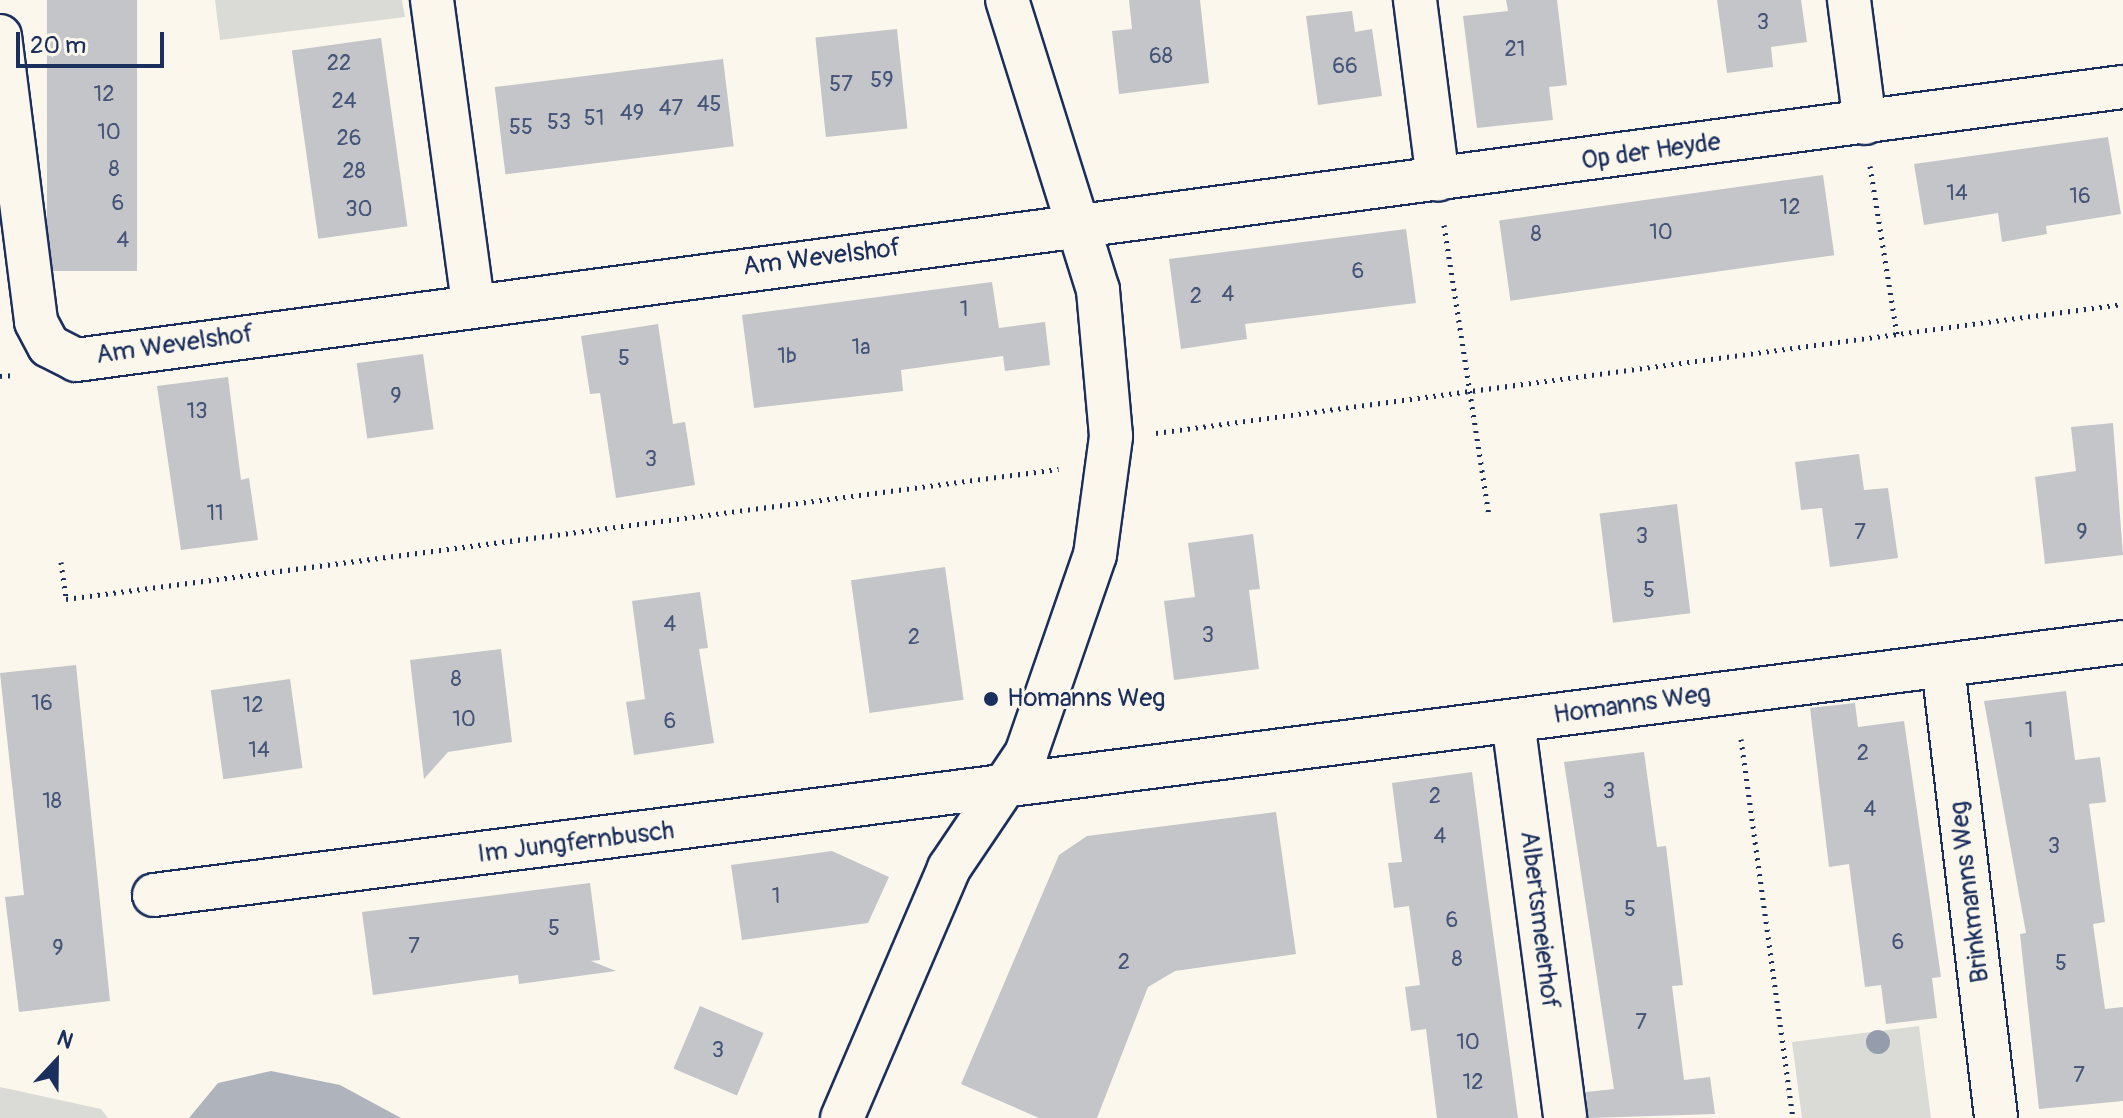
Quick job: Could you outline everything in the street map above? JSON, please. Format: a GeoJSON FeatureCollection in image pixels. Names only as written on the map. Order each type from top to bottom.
{"type":"FeatureCollection","features":[{"type":"Feature","properties":{"kind":"street"},"geometry":{"type":"LineString","coordinates":[[432,0],[473,302]]}},
{"type":"Feature","properties":{"kind":"street"},"geometry":{"type":"LineString","coordinates":[[842,1118],[949,868],[1026,754],[1078,615],[1095,555],[1111,436],[1098,290],[1007,0]]}},
{"type":"Feature","properties":{"kind":"street"},"geometry":{"type":"LineString","coordinates":[[1415,0],[1438,180]]}},
{"type":"Feature","properties":{"kind":"street"},"geometry":{"type":"LineString","coordinates":[[1849,0],[1865,123]]}},
{"type":"Feature","properties":{"kind":"street","name":"Am Wevelshof"},"geometry":{"type":"LineString","coordinates":[[0,36],[36,322],[49,346],[76,360],[473,302],[1076,225]]}},
{"type":"Feature","properties":{"kind":"street","name":"Op der Heyde"},"geometry":{"type":"LineString","coordinates":[[1076,225],[1438,180],[2123,87]]}},
{"type":"Feature","properties":{"kind":"street","name":"Homanns Weg"},"geometry":{"type":"LineString","coordinates":[[998,792],[2123,642]]}},
{"type":"Feature","properties":{"kind":"street","name":"Brinkmanns Weg"},"geometry":{"type":"LineString","coordinates":[[1943,666],[1996,1118]]}},
{"type":"Feature","properties":{"kind":"street","name":"Albertsmeierhof"},"geometry":{"type":"LineString","coordinates":[[1513,721],[1565,1118]]}},
{"type":"Feature","properties":{"kind":"street","name":"Im Jungfernbusch"},"geometry":{"type":"LineString","coordinates":[[154,895],[998,792]]}},
{"type":"Feature","properties":{"kind":"path"},"geometry":{"type":"LineString","coordinates":[[1865,123],[1897,335]]}},
{"type":"Feature","properties":{"kind":"path"},"geometry":{"type":"LineString","coordinates":[[1438,180],[1473,390],[1489,516]]}},
{"type":"Feature","properties":{"kind":"path"},"geometry":{"type":"LineString","coordinates":[[1111,436],[2123,304]]}},
{"type":"Feature","properties":{"kind":"path"},"geometry":{"type":"LineString","coordinates":[[1065,452],[1065,480]]}},
{"type":"Feature","properties":{"kind":"path"},"geometry":{"type":"LineString","coordinates":[[61,562],[66,599],[1066,468]]}},
{"type":"Feature","properties":{"kind":"path"},"geometry":{"type":"LineString","coordinates":[[1735,692],[1793,1118]]}},
{"type":"Feature","properties":{"kind":"shaded area"},"geometry":{"type":"Polygon","coordinates":[[[215,0],[402,0],[405,17],[220,40],[215,0]]]}},
{"type":"Feature","properties":{"kind":"shaded area"},"geometry":{"type":"Polygon","coordinates":[[[1919,1026],[1931,1118],[1802,1118],[1792,1042],[1919,1026]]]}},
{"type":"Feature","properties":{"kind":"shaded area"},"geometry":{"type":"Polygon","coordinates":[[[271,1071],[340,1085],[401,1118],[189,1118],[218,1083],[271,1071]]]}},
{"type":"Feature","properties":{"kind":"shaded area"},"geometry":{"type":"Polygon","coordinates":[[[0,1087],[101,1109],[108,1118],[0,1118],[0,1087]]]}},
{"type":"Feature","properties":{"kind":"building"},"geometry":{"type":"Polygon","coordinates":[[[47,0],[137,0],[137,271],[47,271],[47,0]]]}},
{"type":"Feature","properties":{"kind":"building"},"geometry":{"type":"Polygon","coordinates":[[[1129,0],[1200,0],[1209,83],[1119,94],[1112,31],[1132,29],[1129,0]]]}},
{"type":"Feature","properties":{"kind":"building"},"geometry":{"type":"Polygon","coordinates":[[[1506,0],[1557,0],[1567,85],[1549,87],[1553,120],[1477,128],[1463,16],[1508,11],[1506,0]]]}},
{"type":"Feature","properties":{"kind":"building"},"geometry":{"type":"Polygon","coordinates":[[[1717,0],[1801,0],[1807,42],[1771,47],[1773,67],[1727,73],[1717,0]]]}},
{"type":"Feature","properties":{"kind":"building"},"geometry":{"type":"Polygon","coordinates":[[[1352,11],[1355,32],[1372,29],[1382,96],[1318,105],[1306,16],[1352,11]]]}},
{"type":"Feature","properties":{"kind":"building"},"geometry":{"type":"Polygon","coordinates":[[[897,29],[907,128],[826,137],[815,38],[897,29]]]}},
{"type":"Feature","properties":{"kind":"building"},"geometry":{"type":"Polygon","coordinates":[[[381,38],[407,226],[318,239],[292,51],[381,38]]]}},
{"type":"Feature","properties":{"kind":"building"},"geometry":{"type":"Polygon","coordinates":[[[723,59],[734,146],[505,174],[495,87],[723,59]]]}},
{"type":"Feature","properties":{"kind":"building"},"geometry":{"type":"Polygon","coordinates":[[[2108,137],[2121,214],[2046,226],[2047,234],[2002,242],[1998,213],[1924,225],[1914,164],[2108,137]]]}},
{"type":"Feature","properties":{"kind":"building"},"geometry":{"type":"Polygon","coordinates":[[[1823,175],[1834,255],[1510,301],[1499,221],[1823,175]]]}},
{"type":"Feature","properties":{"kind":"building"},"geometry":{"type":"Polygon","coordinates":[[[1406,229],[1416,303],[1245,324],[1247,339],[1181,349],[1169,259],[1406,229]]]}},
{"type":"Feature","properties":{"kind":"building"},"geometry":{"type":"Polygon","coordinates":[[[992,282],[999,328],[1045,322],[1050,365],[1005,371],[1003,356],[901,370],[903,391],[754,408],[742,315],[992,282]]]}},
{"type":"Feature","properties":{"kind":"building"},"geometry":{"type":"Polygon","coordinates":[[[658,324],[673,424],[685,422],[695,485],[616,498],[600,393],[590,394],[581,336],[658,324]]]}},
{"type":"Feature","properties":{"kind":"building"},"geometry":{"type":"Polygon","coordinates":[[[423,354],[434,429],[367,439],[357,363],[423,354]]]}},
{"type":"Feature","properties":{"kind":"building"},"geometry":{"type":"Polygon","coordinates":[[[228,377],[241,480],[249,478],[258,540],[181,550],[157,386],[228,377]]]}},
{"type":"Feature","properties":{"kind":"building"},"geometry":{"type":"Polygon","coordinates":[[[2113,423],[2123,555],[2045,564],[2035,477],[2076,471],[2071,427],[2113,423]]]}},
{"type":"Feature","properties":{"kind":"building"},"geometry":{"type":"Polygon","coordinates":[[[1859,454],[1864,490],[1888,488],[1898,558],[1830,567],[1822,508],[1801,510],[1795,462],[1859,454]]]}},
{"type":"Feature","properties":{"kind":"building"},"geometry":{"type":"Polygon","coordinates":[[[1677,504],[1690,613],[1613,623],[1600,514],[1677,504]]]}},
{"type":"Feature","properties":{"kind":"building"},"geometry":{"type":"Polygon","coordinates":[[[1253,534],[1260,589],[1249,590],[1259,669],[1174,680],[1164,601],[1195,597],[1188,543],[1253,534]]]}},
{"type":"Feature","properties":{"kind":"building"},"geometry":{"type":"Polygon","coordinates":[[[945,567],[964,700],[870,713],[851,580],[945,567]]]}},
{"type":"Feature","properties":{"kind":"building"},"geometry":{"type":"Polygon","coordinates":[[[700,592],[708,648],[699,649],[714,743],[634,755],[626,702],[645,699],[632,601],[700,592]]]}},
{"type":"Feature","properties":{"kind":"building"},"geometry":{"type":"Polygon","coordinates":[[[501,649],[512,742],[448,752],[424,779],[410,660],[501,649]]]}},
{"type":"Feature","properties":{"kind":"building"},"geometry":{"type":"Polygon","coordinates":[[[76,665],[110,1001],[19,1012],[5,897],[24,895],[0,673],[76,665]]]}},
{"type":"Feature","properties":{"kind":"building"},"geometry":{"type":"Polygon","coordinates":[[[290,679],[303,768],[223,779],[211,690],[290,679]]]}},
{"type":"Feature","properties":{"kind":"building"},"geometry":{"type":"Polygon","coordinates":[[[2066,691],[2075,760],[2100,757],[2106,802],[2089,804],[2105,922],[2093,924],[2105,1009],[2123,1007],[2123,1101],[2039,1109],[2020,934],[2026,933],[1984,701],[2066,691]]]}},
{"type":"Feature","properties":{"kind":"building"},"geometry":{"type":"Polygon","coordinates":[[[1855,703],[1858,727],[1904,721],[1941,977],[1932,978],[1937,1018],[1886,1024],[1881,985],[1865,987],[1849,864],[1829,867],[1810,708],[1855,703]]]}},
{"type":"Feature","properties":{"kind":"building"},"geometry":{"type":"Polygon","coordinates":[[[1644,752],[1657,847],[1666,846],[1683,985],[1672,986],[1684,1080],[1710,1077],[1715,1114],[1588,1118],[1586,1092],[1614,1089],[1564,762],[1644,752]]]}},
{"type":"Feature","properties":{"kind":"building"},"geometry":{"type":"Polygon","coordinates":[[[1472,772],[1518,1118],[1437,1118],[1426,1029],[1411,1031],[1405,987],[1420,985],[1409,906],[1394,908],[1388,863],[1402,862],[1392,783],[1472,772]]]}},
{"type":"Feature","properties":{"kind":"building"},"geometry":{"type":"Polygon","coordinates":[[[1276,812],[1296,954],[1175,971],[1148,987],[1097,1118],[1039,1118],[961,1084],[1059,855],[1087,836],[1276,812]]]}},
{"type":"Feature","properties":{"kind":"building"},"geometry":{"type":"Polygon","coordinates":[[[832,851],[889,877],[868,923],[742,940],[731,865],[832,851]]]}},
{"type":"Feature","properties":{"kind":"building"},"geometry":{"type":"Polygon","coordinates":[[[590,883],[600,960],[591,961],[616,971],[519,984],[518,975],[373,995],[362,912],[590,883]]]}},
{"type":"Feature","properties":{"kind":"building"},"geometry":{"type":"Polygon","coordinates":[[[700,1006],[764,1033],[737,1096],[673,1069],[700,1006]]]}},
{"type":"Feature","properties":{"kind":"place","name":"Homanns Weg"},"geometry":{"type":"Point","coordinates":[991,699]}}]}
